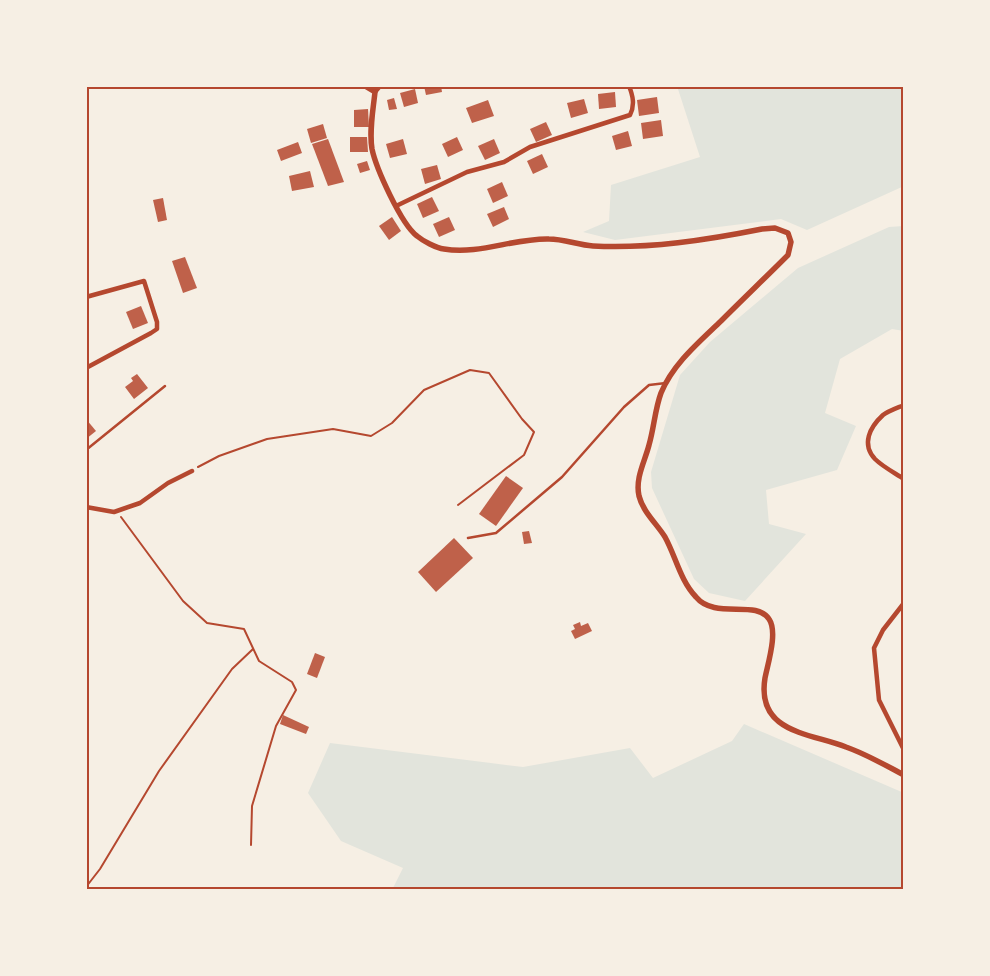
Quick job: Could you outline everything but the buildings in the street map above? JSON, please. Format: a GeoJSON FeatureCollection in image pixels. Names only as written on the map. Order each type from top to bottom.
{"type":"FeatureCollection","features":[{"type":"Feature","properties":{"kind":"street"},"geometry":{"type":"LineString","coordinates":[[365,86],[375,92]]}},
{"type":"Feature","properties":{"kind":"street"},"geometry":{"type":"LineString","coordinates":[[380,86],[375,92],[371,120],[372,147],[377,168],[396,206],[416,235],[442,249],[478,248],[541,238],[562,239],[591,246],[659,245],[736,234],[762,228],[775,228],[788,233],[791,242],[788,255],[686,355],[667,383],[661,394],[649,446],[640,469],[639,496],[651,518],[665,536],[684,582],[700,603],[721,610],[751,610],[769,618],[772,636],[764,695],[771,712],[782,725],[794,731],[846,747],[904,775]]}},
{"type":"Feature","properties":{"kind":"street"},"geometry":{"type":"LineString","coordinates":[[396,206],[467,172],[504,162],[530,147],[630,115],[633,110],[633,98],[629,86]]}},
{"type":"Feature","properties":{"kind":"street"},"geometry":{"type":"LineString","coordinates":[[86,297],[144,282],[157,322],[157,329],[151,333],[86,368]]}},
{"type":"Feature","properties":{"kind":"street"},"geometry":{"type":"LineString","coordinates":[[904,405],[884,414],[871,430],[868,439],[869,450],[876,459],[904,479]]}},
{"type":"Feature","properties":{"kind":"street"},"geometry":{"type":"LineString","coordinates":[[86,507],[114,512],[140,503],[168,483],[192,470]]}},
{"type":"Feature","properties":{"kind":"street"},"geometry":{"type":"LineString","coordinates":[[904,602],[883,630],[874,648],[879,700],[904,750]]}},
{"type":"Feature","properties":{"kind":"lane"},"geometry":{"type":"LineString","coordinates":[[468,538],[496,533],[562,477],[624,407],[649,385],[667,383]]}},
{"type":"Feature","properties":{"kind":"lane"},"geometry":{"type":"LineString","coordinates":[[86,450],[165,386]]}},
{"type":"Feature","properties":{"kind":"path"},"geometry":{"type":"LineString","coordinates":[[192,470],[219,456],[267,439],[333,429],[371,436],[392,423],[424,390],[470,370],[490,373],[522,420],[534,432],[524,455],[458,505]]}},
{"type":"Feature","properties":{"kind":"path"},"geometry":{"type":"LineString","coordinates":[[117,511],[183,601],[207,624],[244,629],[259,661],[292,682],[296,690],[276,726],[252,806],[252,845]]}},
{"type":"Feature","properties":{"kind":"path"},"geometry":{"type":"LineString","coordinates":[[86,887],[100,870],[159,771],[232,669],[253,649]]}},
{"type":"Feature","properties":{"kind":"shaded area"},"geometry":{"type":"Polygon","coordinates":[[[677,86],[904,86],[904,186],[807,230],[781,219],[615,240],[583,232],[609,221],[611,185],[700,157],[677,86]]]}},
{"type":"Feature","properties":{"kind":"shaded area"},"geometry":{"type":"Polygon","coordinates":[[[904,226],[904,331],[892,329],[840,359],[825,413],[856,426],[837,470],[766,490],[769,524],[806,534],[745,601],[709,593],[694,579],[652,488],[651,472],[680,375],[710,342],[798,268],[889,227],[904,226]]]}},
{"type":"Feature","properties":{"kind":"shaded area"},"geometry":{"type":"Polygon","coordinates":[[[744,724],[904,793],[904,890],[392,890],[403,868],[341,841],[308,793],[330,743],[523,767],[630,748],[653,778],[732,741],[744,724]]]}}]}
